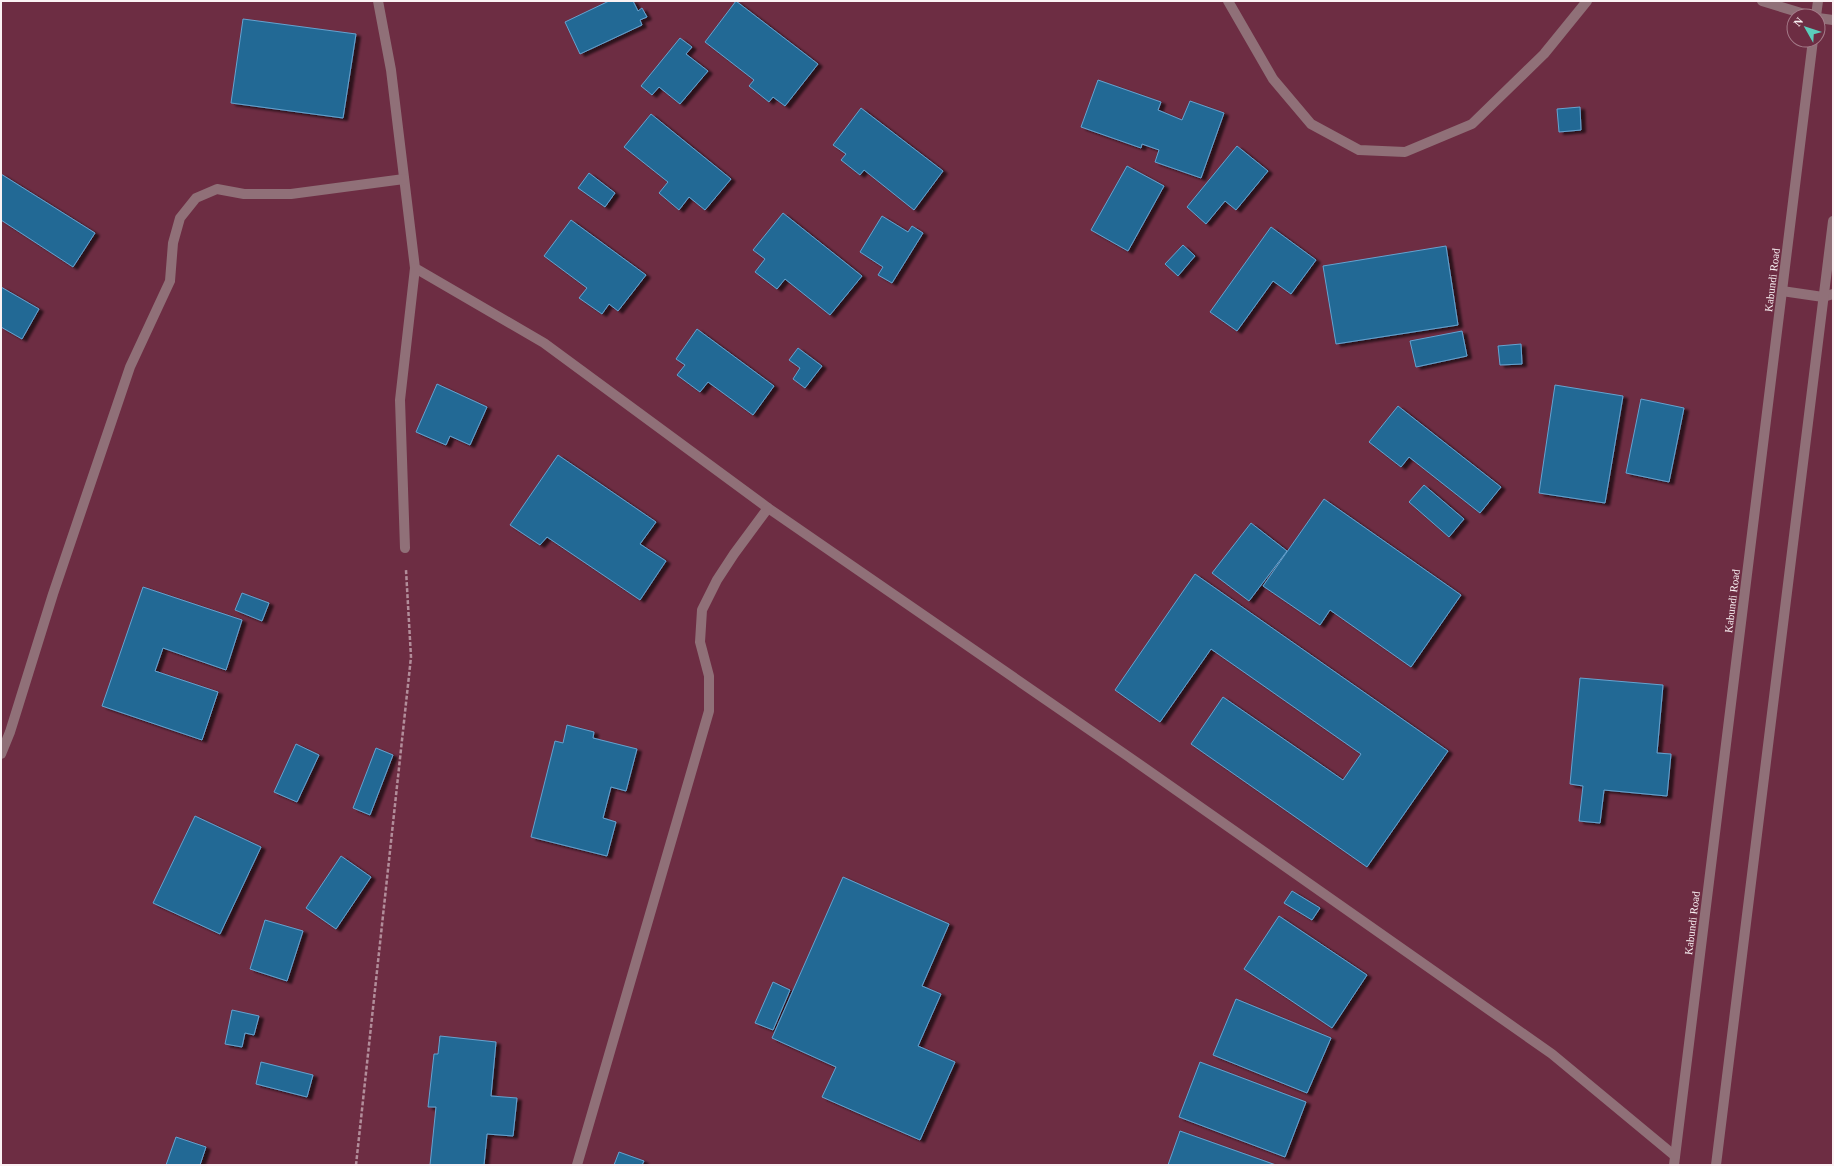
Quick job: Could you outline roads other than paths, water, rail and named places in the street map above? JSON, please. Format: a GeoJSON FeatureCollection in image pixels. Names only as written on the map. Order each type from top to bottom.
{"type":"FeatureCollection","features":[{"type":"Feature","properties":{"kind":"street"},"geometry":{"type":"LineString","coordinates":[[378,1],[391,70],[415,268],[400,400],[405,548]]}},
{"type":"Feature","properties":{"kind":"street"},"geometry":{"type":"LineString","coordinates":[[1228,1],[1272,79],[1311,124],[1359,150],[1405,152],[1472,124],[1544,54],[1587,1]]}},
{"type":"Feature","properties":{"kind":"street"},"geometry":{"type":"LineString","coordinates":[[1762,1],[1786,8]]}},
{"type":"Feature","properties":{"kind":"street","name":"Kabundi Road"},"geometry":{"type":"LineString","coordinates":[[1674,1160],[1812,48]]}},
{"type":"Feature","properties":{"kind":"street"},"geometry":{"type":"LineString","coordinates":[[1,754],[10,732],[53,594],[130,367],[170,281],[173,243],[180,218],[196,198],[217,189],[244,194],[291,194],[404,179]]}},
{"type":"Feature","properties":{"kind":"street"},"geometry":{"type":"LineString","coordinates":[[1716,1165],[1828,296],[1833,221]]}},
{"type":"Feature","properties":{"kind":"street"},"geometry":{"type":"LineString","coordinates":[[415,268],[544,343],[768,508],[1129,757],[1552,1054],[1674,1160]]}},
{"type":"Feature","properties":{"kind":"street"},"geometry":{"type":"LineString","coordinates":[[1782,291],[1828,296]]}},
{"type":"Feature","properties":{"kind":"street"},"geometry":{"type":"LineString","coordinates":[[577,1165],[709,711],[709,676],[700,642],[702,610],[717,580],[768,508]]}}]}
